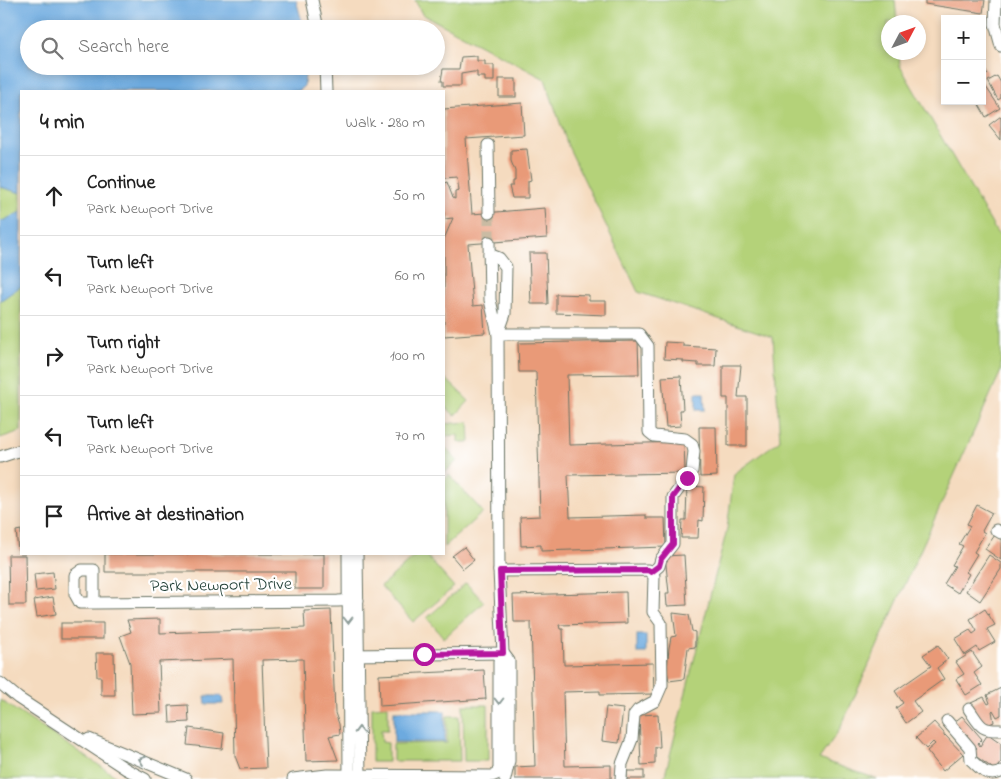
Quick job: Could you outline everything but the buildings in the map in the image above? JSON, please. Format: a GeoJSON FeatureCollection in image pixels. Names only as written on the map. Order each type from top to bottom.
{"type":"FeatureCollection","features":[{"type":"Feature","properties":{"kind":"street"},"geometry":{"type":"LineString","coordinates":[[312,0],[316,20]]}},
{"type":"Feature","properties":{"kind":"street"},"geometry":{"type":"LineString","coordinates":[[996,0],[995,24],[1001,46]]}},
{"type":"Feature","properties":{"kind":"street"},"geometry":{"type":"LineString","coordinates":[[325,75],[326,90]]}},
{"type":"Feature","properties":{"kind":"street"},"geometry":{"type":"LineString","coordinates":[[488,145],[489,213]]}},
{"type":"Feature","properties":{"kind":"street"},"geometry":{"type":"LineString","coordinates":[[293,779],[327,775],[355,777],[501,777],[499,768],[499,661],[503,653],[500,571],[498,334],[490,300],[489,242]]}},
{"type":"Feature","properties":{"kind":"street"},"geometry":{"type":"LineString","coordinates":[[498,334],[639,334],[645,341],[648,346],[649,432],[654,436],[685,439],[692,444],[694,451],[692,471],[673,497],[673,544],[661,559],[659,566],[651,572]]}},
{"type":"Feature","properties":{"kind":"street"},"geometry":{"type":"LineString","coordinates":[[0,457],[20,450]]}},
{"type":"Feature","properties":{"kind":"street"},"geometry":{"type":"LineString","coordinates":[[348,555],[353,600]]}},
{"type":"Feature","properties":{"kind":"street"},"geometry":{"type":"LineString","coordinates":[[355,777],[353,600],[357,555]]}},
{"type":"Feature","properties":{"kind":"street"},"geometry":{"type":"LineString","coordinates":[[500,571],[648,570],[654,576],[653,612],[661,623],[662,685],[655,701],[638,710],[634,715],[632,738],[622,764],[620,779]]}},
{"type":"Feature","properties":{"kind":"street","name":"Park Newport Drive"},"geometry":{"type":"LineString","coordinates":[[94,604],[353,600]]}},
{"type":"Feature","properties":{"kind":"street"},"geometry":{"type":"LineString","coordinates":[[353,655],[503,653]]}},
{"type":"Feature","properties":{"kind":"street"},"geometry":{"type":"LineString","coordinates":[[0,683],[67,730],[126,769],[145,779]]}},
{"type":"Feature","properties":{"kind":"street"},"geometry":{"type":"LineString","coordinates":[[969,709],[981,726],[989,731],[1001,730]]}},
{"type":"Feature","properties":{"kind":"street"},"geometry":{"type":"LineString","coordinates":[[946,720],[970,748],[971,760],[984,772],[993,775],[1001,772]]}},
{"type":"Feature","properties":{"kind":"street"},"geometry":{"type":"LineString","coordinates":[[67,730],[186,779]]}},
{"type":"Feature","properties":{"kind":"green space"},"geometry":{"type":"Polygon","coordinates":[[[415,0],[895,0],[896,15],[881,15],[881,60],[900,60],[900,66],[997,233],[1001,234],[1001,371],[840,729],[819,759],[877,779],[664,779],[727,529],[734,474],[780,440],[773,337],[638,292],[568,146],[545,79],[445,26],[445,20],[433,20],[422,14],[415,0]]]}},
{"type":"Feature","properties":{"kind":"green space"},"geometry":{"type":"Polygon","coordinates":[[[0,187],[20,193],[20,212],[0,222],[0,187]]]}},
{"type":"Feature","properties":{"kind":"green space"},"geometry":{"type":"Polygon","coordinates":[[[20,287],[20,431],[0,438],[0,301],[20,287]]]}},
{"type":"Feature","properties":{"kind":"green space"},"geometry":{"type":"Polygon","coordinates":[[[445,378],[469,401],[455,416],[445,406],[445,378]]]}},
{"type":"Feature","properties":{"kind":"green space"},"geometry":{"type":"Polygon","coordinates":[[[469,422],[470,442],[458,442],[458,435],[445,436],[445,424],[469,422]]]}},
{"type":"Feature","properties":{"kind":"green space"},"geometry":{"type":"Polygon","coordinates":[[[445,447],[457,461],[445,472],[445,447]]]}},
{"type":"Feature","properties":{"kind":"green space"},"geometry":{"type":"Polygon","coordinates":[[[449,475],[483,512],[445,546],[445,479],[449,475]]]}},
{"type":"Feature","properties":{"kind":"green space"},"geometry":{"type":"Polygon","coordinates":[[[416,555],[426,555],[454,587],[413,622],[381,586],[416,555]]]}},
{"type":"Feature","properties":{"kind":"green space"},"geometry":{"type":"Polygon","coordinates":[[[466,583],[484,602],[444,638],[427,618],[466,583]]]}},
{"type":"Feature","properties":{"kind":"green space"},"geometry":{"type":"Polygon","coordinates":[[[0,700],[120,779],[0,779],[0,700]]]}},
{"type":"Feature","properties":{"kind":"green space"},"geometry":{"type":"Polygon","coordinates":[[[463,705],[488,705],[488,761],[464,761],[463,705]]]}},
{"type":"Feature","properties":{"kind":"green space"},"geometry":{"type":"Polygon","coordinates":[[[388,706],[388,730],[381,730],[382,742],[388,743],[388,762],[372,762],[372,707],[388,706]]]}},
{"type":"Feature","properties":{"kind":"green space"},"geometry":{"type":"Polygon","coordinates":[[[447,716],[459,716],[460,761],[393,761],[393,744],[447,743],[447,716]]]}},
{"type":"Feature","properties":{"kind":"water"},"geometry":{"type":"Polygon","coordinates":[[[0,0],[296,0],[302,20],[20,20],[20,75],[305,75],[304,86],[299,90],[20,90],[20,193],[0,187],[0,0]]]}},
{"type":"Feature","properties":{"kind":"water"},"geometry":{"type":"Polygon","coordinates":[[[20,212],[20,287],[0,301],[0,222],[20,212]]]}},
{"type":"Feature","properties":{"kind":"water"},"geometry":{"type":"Polygon","coordinates":[[[696,393],[704,393],[705,410],[696,410],[696,393]]]}},
{"type":"Feature","properties":{"kind":"water"},"geometry":{"type":"Polygon","coordinates":[[[637,635],[646,635],[646,653],[637,653],[637,635]]]}},
{"type":"Feature","properties":{"kind":"water"},"geometry":{"type":"Polygon","coordinates":[[[205,696],[222,696],[223,704],[206,704],[205,696]]]}},
{"type":"Feature","properties":{"kind":"water"},"geometry":{"type":"Polygon","coordinates":[[[394,711],[445,711],[445,742],[394,742],[394,711]]]}},
{"type":"Feature","properties":{"kind":"tunnel"},"geometry":{"type":"LineString","coordinates":[[489,213],[489,242]]}},
{"type":"Feature","properties":{"kind":"route"},"geometry":{"type":"LineString","coordinates":[[424,654],[503,653],[500,571],[648,570],[651,572],[659,566],[661,559],[673,544],[673,497],[687,478]]}}]}
